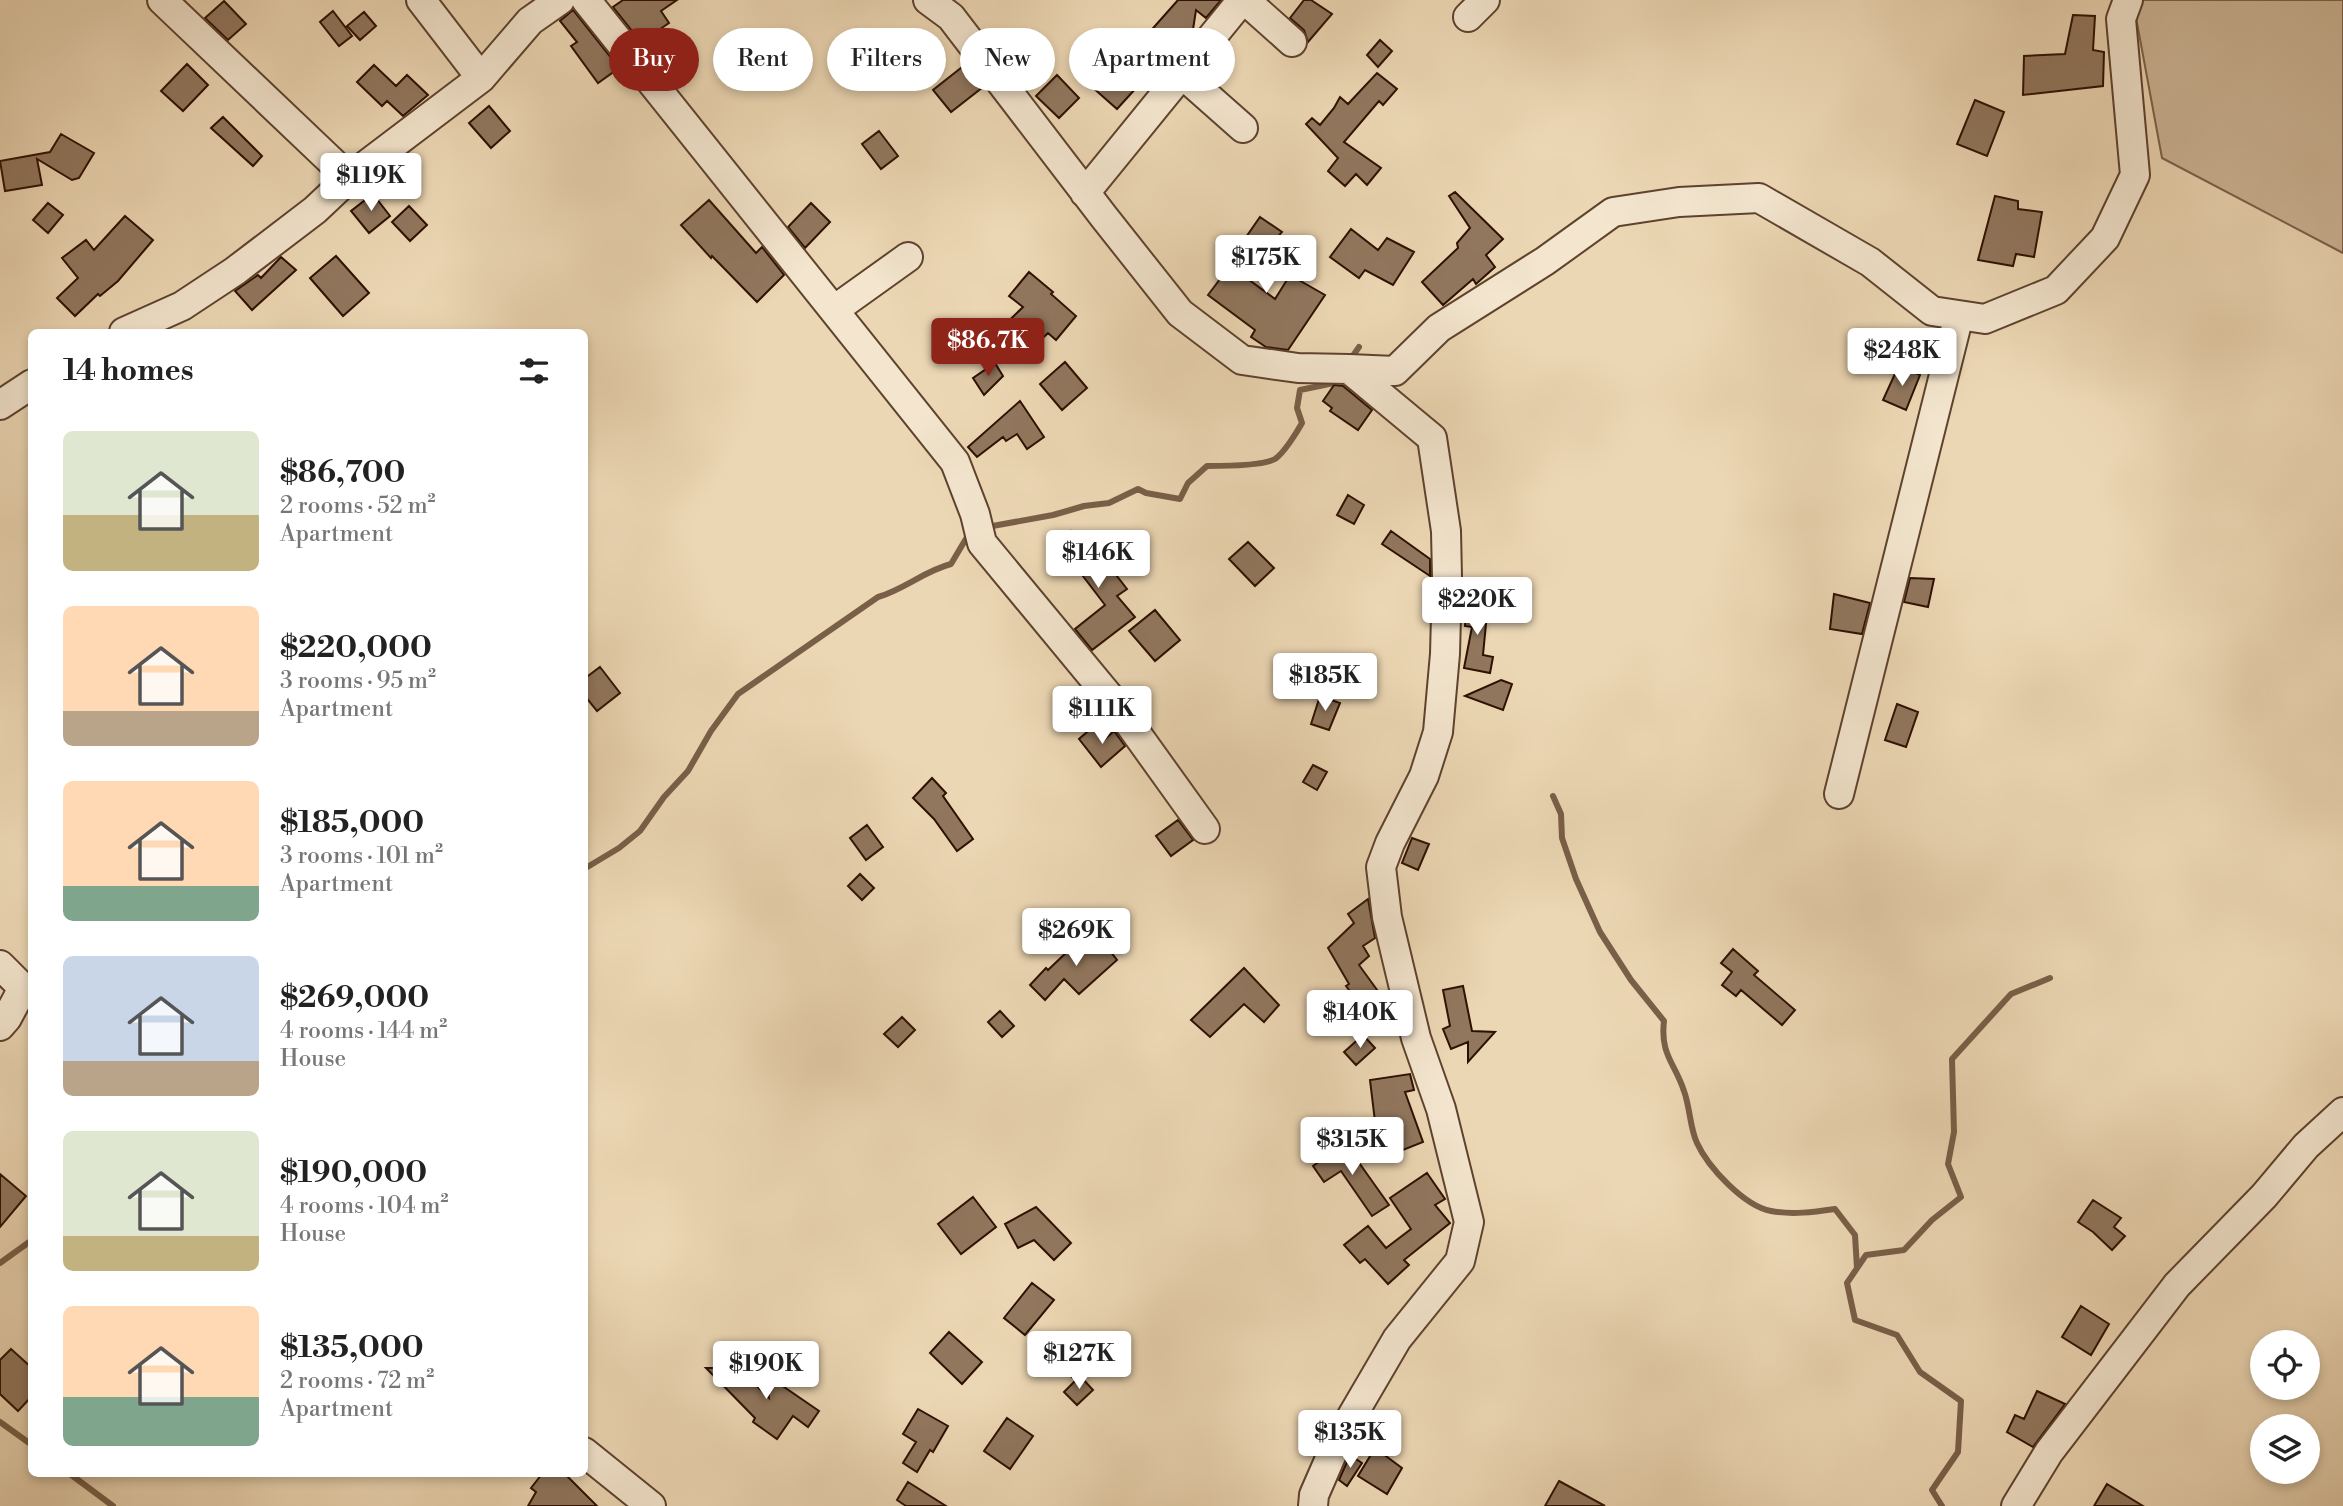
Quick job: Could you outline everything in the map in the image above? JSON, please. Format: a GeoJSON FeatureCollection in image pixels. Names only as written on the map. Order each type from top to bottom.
{"type":"FeatureCollection","features":[{"type":"Feature","properties":{"kind":"street"},"geometry":{"type":"LineString","coordinates":[[421,0],[481,78]]}},
{"type":"Feature","properties":{"kind":"street"},"geometry":{"type":"LineString","coordinates":[[131,329],[182,306],[235,271],[315,210],[349,178],[481,78],[530,21],[560,0]]}},
{"type":"Feature","properties":{"kind":"street"},"geometry":{"type":"LineString","coordinates":[[586,0],[956,462],[975,514],[982,543],[1116,705],[1205,829]]}},
{"type":"Feature","properties":{"kind":"street"},"geometry":{"type":"LineString","coordinates":[[928,0],[951,17],[1180,313],[1242,360],[1297,368],[1395,371],[1439,328],[1545,261],[1613,212],[1679,202],[1759,198],[1870,262],[1932,311],[1985,319],[2056,290],[2105,238],[2135,175],[2121,19],[2128,0]]}},
{"type":"Feature","properties":{"kind":"street"},"geometry":{"type":"LineString","coordinates":[[1221,28],[1244,0],[1292,42]]}},
{"type":"Feature","properties":{"kind":"street"},"geometry":{"type":"LineString","coordinates":[[168,1],[349,178]]}},
{"type":"Feature","properties":{"kind":"street"},"geometry":{"type":"LineString","coordinates":[[1085,193],[1168,91]]}},
{"type":"Feature","properties":{"kind":"street"},"geometry":{"type":"LineString","coordinates":[[1201,91],[1243,128]]}},
{"type":"Feature","properties":{"kind":"street"},"geometry":{"type":"LineString","coordinates":[[834,310],[908,257]]}},
{"type":"Feature","properties":{"kind":"street"},"geometry":{"type":"LineString","coordinates":[[1839,794],[1959,316]]}},
{"type":"Feature","properties":{"kind":"street"},"geometry":{"type":"LineString","coordinates":[[1313,1506],[1314,1495],[1338,1440],[1397,1339],[1461,1261],[1469,1222],[1441,1109],[1416,1038],[1387,917],[1381,867],[1390,843],[1424,776],[1437,732],[1445,654],[1446,531],[1432,438],[1349,369]]}},
{"type":"Feature","properties":{"kind":"street"},"geometry":{"type":"LineString","coordinates":[[0,405],[28,387]]}},
{"type":"Feature","properties":{"kind":"street"},"geometry":{"type":"LineString","coordinates":[[0,965],[27,991],[0,1026]]}},
{"type":"Feature","properties":{"kind":"street"},"geometry":{"type":"LineString","coordinates":[[2016,1506],[2049,1452],[2177,1285],[2264,1196],[2306,1146],[2343,1112]]}},
{"type":"Feature","properties":{"kind":"street"},"geometry":{"type":"LineString","coordinates":[[588,1455],[652,1506]]}},
{"type":"Feature","properties":{"kind":"shaded area"},"geometry":{"type":"Polygon","coordinates":[[[2140,0],[2343,0],[2343,253],[2162,158],[2135,12],[2140,0]]]}},
{"type":"Feature","properties":{"kind":"building"},"geometry":{"type":"Polygon","coordinates":[[[623,0],[677,0],[661,11],[669,23],[662,28],[630,28],[613,7],[623,0]]]}},
{"type":"Feature","properties":{"kind":"building"},"geometry":{"type":"Polygon","coordinates":[[[1178,0],[1221,0],[1206,18],[1196,10],[1193,28],[1153,28],[1178,0]]]}},
{"type":"Feature","properties":{"kind":"building"},"geometry":{"type":"Polygon","coordinates":[[[1304,0],[1311,0],[1332,14],[1308,42],[1304,30],[1290,18],[1304,0]]]}},
{"type":"Feature","properties":{"kind":"building"},"geometry":{"type":"Polygon","coordinates":[[[224,1],[246,24],[228,40],[205,18],[224,1]]]}},
{"type":"Feature","properties":{"kind":"building"},"geometry":{"type":"Polygon","coordinates":[[[573,10],[609,55],[609,75],[598,83],[571,46],[577,42],[560,21],[573,10]]]}},
{"type":"Feature","properties":{"kind":"building"},"geometry":{"type":"Polygon","coordinates":[[[333,11],[352,36],[339,46],[320,22],[333,11]]]}},
{"type":"Feature","properties":{"kind":"building"},"geometry":{"type":"Polygon","coordinates":[[[364,12],[376,26],[360,40],[347,26],[364,12]]]}},
{"type":"Feature","properties":{"kind":"building"},"geometry":{"type":"Polygon","coordinates":[[[2073,15],[2095,16],[2093,50],[2104,52],[2103,86],[2023,95],[2024,56],[2065,54],[2073,15]]]}},
{"type":"Feature","properties":{"kind":"building"},"geometry":{"type":"Polygon","coordinates":[[[1380,40],[1392,51],[1378,67],[1367,55],[1380,40]]]}},
{"type":"Feature","properties":{"kind":"building"},"geometry":{"type":"Polygon","coordinates":[[[187,64],[208,85],[183,111],[161,91],[187,64]]]}},
{"type":"Feature","properties":{"kind":"building"},"geometry":{"type":"Polygon","coordinates":[[[374,65],[396,86],[407,75],[428,95],[403,116],[387,101],[382,106],[357,82],[374,65]]]}},
{"type":"Feature","properties":{"kind":"building"},"geometry":{"type":"Polygon","coordinates":[[[960,69],[960,91],[978,91],[951,112],[934,91],[946,91],[946,80],[960,69]]]}},
{"type":"Feature","properties":{"kind":"building"},"geometry":{"type":"Polygon","coordinates":[[[1377,73],[1397,89],[1383,105],[1379,101],[1344,142],[1381,168],[1367,185],[1356,174],[1345,186],[1328,171],[1338,158],[1306,124],[1312,118],[1320,125],[1340,97],[1348,104],[1377,73]]]}},
{"type":"Feature","properties":{"kind":"building"},"geometry":{"type":"Polygon","coordinates":[[[1057,75],[1069,91],[1079,98],[1059,118],[1036,96],[1041,91],[1055,91],[1057,75]]]}},
{"type":"Feature","properties":{"kind":"building"},"geometry":{"type":"Polygon","coordinates":[[[1097,91],[1133,91],[1117,109],[1097,91]]]}},
{"type":"Feature","properties":{"kind":"building"},"geometry":{"type":"Polygon","coordinates":[[[1975,100],[2004,112],[1987,156],[1957,144],[1975,100]]]}},
{"type":"Feature","properties":{"kind":"building"},"geometry":{"type":"Polygon","coordinates":[[[489,106],[510,131],[491,148],[469,123],[489,106]]]}},
{"type":"Feature","properties":{"kind":"building"},"geometry":{"type":"Polygon","coordinates":[[[223,117],[262,156],[253,166],[211,128],[223,117]]]}},
{"type":"Feature","properties":{"kind":"building"},"geometry":{"type":"Polygon","coordinates":[[[879,131],[898,156],[881,169],[862,144],[879,131]]]}},
{"type":"Feature","properties":{"kind":"building"},"geometry":{"type":"Polygon","coordinates":[[[61,134],[94,153],[79,178],[72,180],[37,159],[42,185],[5,191],[0,161],[50,152],[61,134]]]}},
{"type":"Feature","properties":{"kind":"building"},"geometry":{"type":"Polygon","coordinates":[[[1455,192],[1503,239],[1486,255],[1495,267],[1476,284],[1473,279],[1443,305],[1422,282],[1458,248],[1457,243],[1470,228],[1449,196],[1455,192]]]}},
{"type":"Feature","properties":{"kind":"building"},"geometry":{"type":"Polygon","coordinates":[[[373,194],[390,216],[369,233],[351,211],[373,194]]]}},
{"type":"Feature","properties":{"kind":"building"},"geometry":{"type":"Polygon","coordinates":[[[1995,196],[2018,201],[2018,209],[2042,212],[2034,257],[2016,254],[2013,266],[1978,260],[1995,196]]]}},
{"type":"Feature","properties":{"kind":"building"},"geometry":{"type":"Polygon","coordinates":[[[709,200],[756,253],[762,247],[784,275],[757,302],[681,225],[709,200]]]}},
{"type":"Feature","properties":{"kind":"building"},"geometry":{"type":"Polygon","coordinates":[[[48,203],[63,215],[48,233],[33,220],[48,203]]]}},
{"type":"Feature","properties":{"kind":"building"},"geometry":{"type":"Polygon","coordinates":[[[811,203],[830,222],[805,248],[788,227],[811,203]]]}},
{"type":"Feature","properties":{"kind":"building"},"geometry":{"type":"Polygon","coordinates":[[[409,206],[427,225],[410,241],[392,222],[409,206]]]}},
{"type":"Feature","properties":{"kind":"building"},"geometry":{"type":"Polygon","coordinates":[[[125,216],[153,240],[118,281],[100,296],[98,294],[75,316],[57,298],[78,278],[62,258],[86,240],[94,250],[125,216]]]}},
{"type":"Feature","properties":{"kind":"building"},"geometry":{"type":"Polygon","coordinates":[[[1260,217],[1282,232],[1244,276],[1275,299],[1290,275],[1325,295],[1288,350],[1266,347],[1251,337],[1255,330],[1208,295],[1245,246],[1242,243],[1260,217]]]}},
{"type":"Feature","properties":{"kind":"building"},"geometry":{"type":"Polygon","coordinates":[[[1351,229],[1378,250],[1387,238],[1414,252],[1393,285],[1365,270],[1359,278],[1330,257],[1351,229]]]}},
{"type":"Feature","properties":{"kind":"building"},"geometry":{"type":"Polygon","coordinates":[[[336,256],[369,293],[343,316],[310,278],[336,256]]]}},
{"type":"Feature","properties":{"kind":"building"},"geometry":{"type":"Polygon","coordinates":[[[281,257],[296,270],[252,310],[235,291],[258,275],[261,278],[281,257]]]}},
{"type":"Feature","properties":{"kind":"building"},"geometry":{"type":"Polygon","coordinates":[[[1029,272],[1076,316],[1056,340],[1048,333],[1020,360],[995,334],[1023,307],[1009,296],[1029,272]]]}},
{"type":"Feature","properties":{"kind":"building"},"geometry":{"type":"Polygon","coordinates":[[[1065,362],[1087,388],[1062,410],[1040,384],[1065,362]]]}},
{"type":"Feature","properties":{"kind":"building"},"geometry":{"type":"Polygon","coordinates":[[[995,363],[1003,376],[984,395],[973,378],[995,363]]]}},
{"type":"Feature","properties":{"kind":"building"},"geometry":{"type":"Polygon","coordinates":[[[1899,365],[1920,375],[1906,410],[1883,400],[1899,365]]]}},
{"type":"Feature","properties":{"kind":"building"},"geometry":{"type":"Polygon","coordinates":[[[1334,385],[1343,386],[1372,410],[1358,430],[1330,411],[1332,408],[1323,401],[1334,385]]]}},
{"type":"Feature","properties":{"kind":"building"},"geometry":{"type":"Polygon","coordinates":[[[1020,401],[1044,437],[1027,449],[1017,434],[1006,441],[1003,437],[977,457],[968,447],[1020,401]]]}},
{"type":"Feature","properties":{"kind":"building"},"geometry":{"type":"Polygon","coordinates":[[[1348,495],[1364,505],[1354,524],[1337,515],[1348,495]]]}},
{"type":"Feature","properties":{"kind":"building"},"geometry":{"type":"Polygon","coordinates":[[[1071,531],[1082,545],[1092,537],[1102,551],[1099,553],[1127,589],[1117,596],[1135,617],[1092,650],[1075,629],[1105,605],[1057,542],[1071,531]]]}},
{"type":"Feature","properties":{"kind":"building"},"geometry":{"type":"Polygon","coordinates":[[[1391,531],[1430,559],[1430,576],[1382,544],[1391,531]]]}},
{"type":"Feature","properties":{"kind":"building"},"geometry":{"type":"Polygon","coordinates":[[[1248,542],[1274,568],[1255,586],[1229,559],[1248,542]]]}},
{"type":"Feature","properties":{"kind":"building"},"geometry":{"type":"Polygon","coordinates":[[[1910,578],[1934,579],[1928,607],[1904,602],[1910,578]]]}},
{"type":"Feature","properties":{"kind":"building"},"geometry":{"type":"Polygon","coordinates":[[[1834,594],[1870,603],[1862,634],[1830,629],[1834,594]]]}},
{"type":"Feature","properties":{"kind":"building"},"geometry":{"type":"Polygon","coordinates":[[[1467,601],[1488,603],[1483,655],[1493,657],[1490,673],[1464,668],[1472,627],[1465,626],[1467,601]]]}},
{"type":"Feature","properties":{"kind":"building"},"geometry":{"type":"Polygon","coordinates":[[[1155,610],[1180,640],[1155,661],[1129,631],[1155,610]]]}},
{"type":"Feature","properties":{"kind":"building"},"geometry":{"type":"Polygon","coordinates":[[[600,667],[620,693],[597,711],[588,700],[588,676],[600,667]]]}},
{"type":"Feature","properties":{"kind":"building"},"geometry":{"type":"Polygon","coordinates":[[[1501,680],[1512,684],[1503,710],[1465,696],[1501,680]]]}},
{"type":"Feature","properties":{"kind":"building"},"geometry":{"type":"Polygon","coordinates":[[[1320,696],[1340,703],[1329,730],[1311,724],[1320,696]]]}},
{"type":"Feature","properties":{"kind":"building"},"geometry":{"type":"Polygon","coordinates":[[[1897,704],[1918,712],[1906,747],[1885,740],[1897,704]]]}},
{"type":"Feature","properties":{"kind":"building"},"geometry":{"type":"Polygon","coordinates":[[[1094,726],[1104,740],[1114,731],[1125,746],[1101,767],[1079,739],[1094,726]]]}},
{"type":"Feature","properties":{"kind":"building"},"geometry":{"type":"Polygon","coordinates":[[[1313,765],[1327,772],[1317,790],[1303,782],[1313,765]]]}},
{"type":"Feature","properties":{"kind":"building"},"geometry":{"type":"Polygon","coordinates":[[[932,778],[946,793],[943,796],[973,839],[957,851],[934,819],[913,798],[932,778]]]}},
{"type":"Feature","properties":{"kind":"building"},"geometry":{"type":"Polygon","coordinates":[[[1178,820],[1193,840],[1171,856],[1156,836],[1178,820]]]}},
{"type":"Feature","properties":{"kind":"building"},"geometry":{"type":"Polygon","coordinates":[[[867,825],[883,847],[866,860],[850,838],[867,825]]]}},
{"type":"Feature","properties":{"kind":"building"},"geometry":{"type":"Polygon","coordinates":[[[1412,838],[1429,844],[1418,870],[1402,863],[1412,838]]]}},
{"type":"Feature","properties":{"kind":"building"},"geometry":{"type":"Polygon","coordinates":[[[860,874],[874,888],[862,900],[848,886],[860,874]]]}},
{"type":"Feature","properties":{"kind":"building"},"geometry":{"type":"Polygon","coordinates":[[[1368,899],[1375,938],[1363,946],[1369,956],[1359,965],[1380,994],[1362,1007],[1346,986],[1349,984],[1328,948],[1354,923],[1348,914],[1368,899]]]}},
{"type":"Feature","properties":{"kind":"building"},"geometry":{"type":"Polygon","coordinates":[[[1095,932],[1117,960],[1079,994],[1064,979],[1045,1000],[1030,985],[1046,968],[1048,970],[1069,950],[1071,952],[1095,932]]]}},
{"type":"Feature","properties":{"kind":"building"},"geometry":{"type":"Polygon","coordinates":[[[1733,949],[1758,971],[1754,975],[1795,1010],[1782,1025],[1741,990],[1736,996],[1722,985],[1732,972],[1721,963],[1733,949]]]}},
{"type":"Feature","properties":{"kind":"building"},"geometry":{"type":"Polygon","coordinates":[[[1244,968],[1279,1005],[1264,1022],[1244,1004],[1210,1037],[1191,1020],[1244,968]]]}},
{"type":"Feature","properties":{"kind":"building"},"geometry":{"type":"Polygon","coordinates":[[[1463,986],[1472,1031],[1495,1032],[1468,1062],[1468,1042],[1451,1049],[1443,1029],[1450,1026],[1443,990],[1463,986]]]}},
{"type":"Feature","properties":{"kind":"building"},"geometry":{"type":"Polygon","coordinates":[[[1000,1011],[1014,1026],[1002,1037],[988,1022],[1000,1011]]]}},
{"type":"Feature","properties":{"kind":"building"},"geometry":{"type":"Polygon","coordinates":[[[902,1017],[915,1030],[898,1047],[884,1034],[902,1017]]]}},
{"type":"Feature","properties":{"kind":"building"},"geometry":{"type":"Polygon","coordinates":[[[1363,1035],[1375,1048],[1356,1065],[1344,1052],[1363,1035]]]}},
{"type":"Feature","properties":{"kind":"building"},"geometry":{"type":"Polygon","coordinates":[[[1410,1074],[1414,1090],[1405,1092],[1423,1142],[1403,1150],[1393,1121],[1377,1138],[1370,1080],[1410,1074]]]}},
{"type":"Feature","properties":{"kind":"building"},"geometry":{"type":"Polygon","coordinates":[[[1345,1143],[1389,1205],[1372,1216],[1341,1171],[1324,1182],[1313,1166],[1345,1143]]]}},
{"type":"Feature","properties":{"kind":"building"},"geometry":{"type":"Polygon","coordinates":[[[1427,1173],[1445,1199],[1435,1205],[1450,1223],[1404,1260],[1409,1265],[1388,1284],[1365,1259],[1360,1263],[1344,1245],[1368,1226],[1386,1248],[1411,1229],[1390,1198],[1427,1173]]]}},
{"type":"Feature","properties":{"kind":"building"},"geometry":{"type":"Polygon","coordinates":[[[0,1174],[26,1196],[0,1227],[0,1174]]]}},
{"type":"Feature","properties":{"kind":"building"},"geometry":{"type":"Polygon","coordinates":[[[973,1197],[996,1227],[961,1254],[938,1224],[973,1197]]]}},
{"type":"Feature","properties":{"kind":"building"},"geometry":{"type":"Polygon","coordinates":[[[2093,1200],[2121,1218],[2114,1227],[2125,1236],[2112,1250],[2078,1222],[2093,1200]]]}},
{"type":"Feature","properties":{"kind":"building"},"geometry":{"type":"Polygon","coordinates":[[[1036,1207],[1071,1243],[1054,1260],[1034,1240],[1018,1248],[1005,1224],[1036,1207]]]}},
{"type":"Feature","properties":{"kind":"building"},"geometry":{"type":"Polygon","coordinates":[[[1032,1283],[1054,1300],[1025,1335],[1004,1318],[1032,1283]]]}},
{"type":"Feature","properties":{"kind":"building"},"geometry":{"type":"Polygon","coordinates":[[[2081,1306],[2109,1324],[2091,1355],[2062,1337],[2081,1306]]]}},
{"type":"Feature","properties":{"kind":"building"},"geometry":{"type":"Polygon","coordinates":[[[949,1332],[982,1362],[962,1384],[930,1353],[949,1332]]]}},
{"type":"Feature","properties":{"kind":"building"},"geometry":{"type":"Polygon","coordinates":[[[1067,1335],[1090,1351],[1072,1377],[1049,1360],[1067,1335]]]}},
{"type":"Feature","properties":{"kind":"building"},"geometry":{"type":"Polygon","coordinates":[[[11,1349],[28,1364],[28,1400],[18,1411],[0,1394],[0,1360],[11,1349]]]}},
{"type":"Feature","properties":{"kind":"building"},"geometry":{"type":"Polygon","coordinates":[[[706,1368],[738,1368],[769,1398],[768,1376],[819,1411],[808,1427],[793,1416],[777,1439],[753,1422],[755,1418],[706,1368]]]}},
{"type":"Feature","properties":{"kind":"building"},"geometry":{"type":"Polygon","coordinates":[[[1080,1376],[1093,1390],[1077,1405],[1064,1392],[1080,1376]]]}},
{"type":"Feature","properties":{"kind":"building"},"geometry":{"type":"Polygon","coordinates":[[[2037,1391],[2065,1404],[2033,1447],[2007,1432],[2015,1415],[2024,1419],[2037,1391]]]}},
{"type":"Feature","properties":{"kind":"building"},"geometry":{"type":"Polygon","coordinates":[[[918,1409],[948,1426],[917,1472],[903,1463],[916,1442],[903,1434],[918,1409]]]}},
{"type":"Feature","properties":{"kind":"building"},"geometry":{"type":"Polygon","coordinates":[[[1007,1418],[1033,1436],[1010,1469],[984,1451],[1007,1418]]]}},
{"type":"Feature","properties":{"kind":"building"},"geometry":{"type":"Polygon","coordinates":[[[1375,1448],[1402,1468],[1387,1494],[1358,1476],[1375,1448]]]}},
{"type":"Feature","properties":{"kind":"building"},"geometry":{"type":"Polygon","coordinates":[[[1350,1455],[1362,1463],[1347,1486],[1339,1480],[1350,1455]]]}},
{"type":"Feature","properties":{"kind":"building"},"geometry":{"type":"Polygon","coordinates":[[[540,1477],[568,1477],[597,1506],[528,1506],[536,1492],[531,1488],[540,1477]]]}},
{"type":"Feature","properties":{"kind":"building"},"geometry":{"type":"Polygon","coordinates":[[[1559,1481],[1605,1506],[1545,1506],[1559,1481]]]}},
{"type":"Feature","properties":{"kind":"building"},"geometry":{"type":"Polygon","coordinates":[[[908,1482],[946,1506],[906,1506],[897,1500],[908,1482]]]}},
{"type":"Feature","properties":{"kind":"building"},"geometry":{"type":"Polygon","coordinates":[[[2107,1484],[2143,1506],[2094,1506],[2107,1484]]]}},
{"type":"Feature","properties":{"kind":"waterway"},"geometry":{"type":"LineString","coordinates":[[1350,360],[1359,347]]}},
{"type":"Feature","properties":{"kind":"waterway"},"geometry":{"type":"LineString","coordinates":[[987,527],[1109,503],[1138,489],[1180,499],[1188,483],[1207,466],[1252,464],[1275,459],[1302,423],[1297,408],[1300,390],[1334,383],[1338,377]]}},
{"type":"Feature","properties":{"kind":"waterway"},"geometry":{"type":"LineString","coordinates":[[588,867],[619,848],[640,831],[664,797],[688,771],[711,731],[738,694],[878,597],[951,564],[970,532]]}},
{"type":"Feature","properties":{"kind":"waterway"},"geometry":{"type":"LineString","coordinates":[[1553,796],[1561,814],[1562,838],[1576,879],[1600,932],[1631,980],[1664,1021],[1666,1051],[1684,1091],[1691,1125],[1702,1153],[1728,1184],[1761,1208],[1787,1213],[1835,1209],[1855,1235],[1857,1268]]}},
{"type":"Feature","properties":{"kind":"waterway"},"geometry":{"type":"LineString","coordinates":[[1942,1506],[1932,1490],[1958,1452],[1961,1401],[1920,1372],[1897,1335],[1855,1320],[1847,1283],[1866,1255],[1904,1250],[1932,1220],[1961,1197],[1948,1164],[1954,1132],[1952,1059],[2011,994],[2050,978]]}},
{"type":"Feature","properties":{"kind":"waterway"},"geometry":{"type":"LineString","coordinates":[[0,1263],[28,1243]]}},
{"type":"Feature","properties":{"kind":"waterway"},"geometry":{"type":"LineString","coordinates":[[0,1422],[28,1442]]}},
{"type":"Feature","properties":{"kind":"waterway"},"geometry":{"type":"LineString","coordinates":[[74,1477],[113,1506]]}}]}
